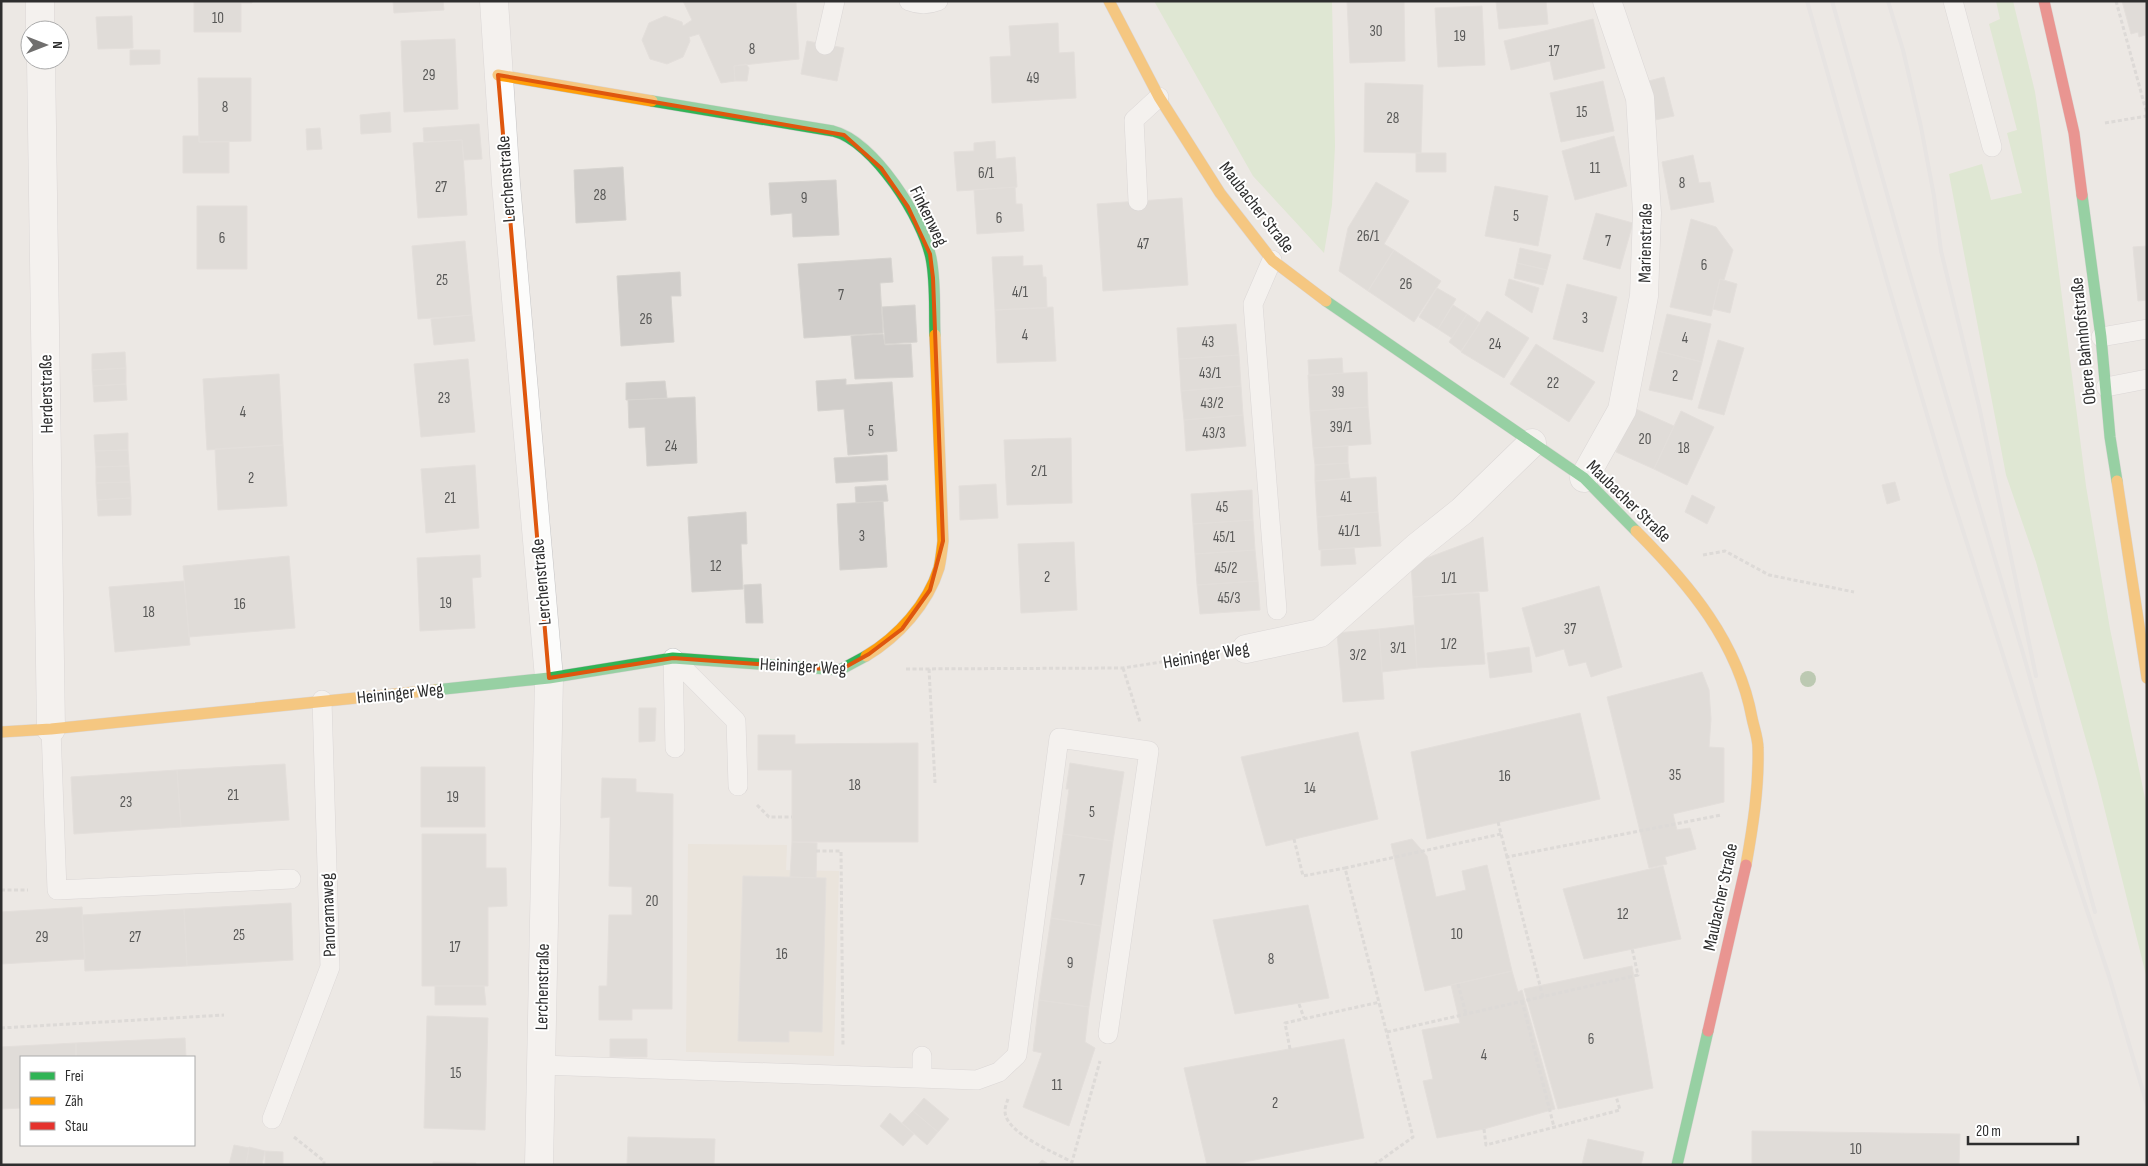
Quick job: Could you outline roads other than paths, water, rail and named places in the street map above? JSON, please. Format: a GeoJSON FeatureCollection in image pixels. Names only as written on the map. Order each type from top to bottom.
{"type":"FeatureCollection","features":[{"type":"Feature","properties":{"kind":"street"},"geometry":{"type":"LineString","coordinates":[[40,1],[40,20]]}},
{"type":"Feature","properties":{"kind":"street","name":"Lerchenstraße"},"geometry":{"type":"LineString","coordinates":[[494,1],[506,184],[549,678],[539,1165]]}},
{"type":"Feature","properties":{"kind":"street","name":"Maubacher Straße"},"geometry":{"type":"LineString","coordinates":[[1108,1],[1159,97],[1220,193],[1272,260],[1322,298],[1584,478],[1667,562],[1693,594],[1726,642],[1747,690],[1758,746],[1756,808],[1742,884],[1677,1165]]}},
{"type":"Feature","properties":{"kind":"street","name":"Marienstraße"},"geometry":{"type":"LineString","coordinates":[[1584,478],[1622,410],[1644,296],[1648,213],[1640,98],[1607,1]]}},
{"type":"Feature","properties":{"kind":"street","name":"Obere Bahnhofstraße"},"geometry":{"type":"LineString","coordinates":[[2044,1],[2074,133],[2102,337],[2110,437],[2147,678]]}},
{"type":"Feature","properties":{"kind":"street","name":"Herderstraße"},"geometry":{"type":"LineString","coordinates":[[41,70],[51,729]]}},
{"type":"Feature","properties":{"kind":"street","name":"Finkenweg"},"geometry":{"type":"LineString","coordinates":[[498,75],[826,130],[844,135],[864,149],[882,168],[908,207],[930,254],[934,278],[943,541],[939,567],[930,590],[902,629],[869,654],[840,670]]}},
{"type":"Feature","properties":{"kind":"street","name":"Heininger Weg"},"geometry":{"type":"LineString","coordinates":[[1246,649],[1320,633],[1417,547],[1462,511],[1532,443]]}},
{"type":"Feature","properties":{"kind":"street","name":"Heininger Weg"},"geometry":{"type":"LineString","coordinates":[[1,732],[51,729],[549,678],[674,658],[840,670]]}},
{"type":"Feature","properties":{"kind":"lane"},"geometry":{"type":"LineString","coordinates":[[825,44],[835,1]]}},
{"type":"Feature","properties":{"kind":"lane"},"geometry":{"type":"LineString","coordinates":[[909,1],[916,4],[930,4],[938,1]]}},
{"type":"Feature","properties":{"kind":"lane"},"geometry":{"type":"LineString","coordinates":[[1953,1],[1992,146]]}},
{"type":"Feature","properties":{"kind":"lane"},"geometry":{"type":"LineString","coordinates":[[1138,201],[1134,120],[1159,97]]}},
{"type":"Feature","properties":{"kind":"lane"},"geometry":{"type":"LineString","coordinates":[[1272,260],[1253,304],[1277,610]]}},
{"type":"Feature","properties":{"kind":"lane"},"geometry":{"type":"LineString","coordinates":[[2102,337],[2147,329]]}},
{"type":"Feature","properties":{"kind":"lane"},"geometry":{"type":"LineString","coordinates":[[2106,387],[2147,379]]}},
{"type":"Feature","properties":{"kind":"lane"},"geometry":{"type":"LineString","coordinates":[[674,658],[675,748]]}},
{"type":"Feature","properties":{"kind":"lane"},"geometry":{"type":"LineString","coordinates":[[674,658],[736,721],[738,786]]}},
{"type":"Feature","properties":{"kind":"lane","name":"Panoramaweg"},"geometry":{"type":"LineString","coordinates":[[272,1120],[293,1044],[330,967],[335,858],[322,700]]}},
{"type":"Feature","properties":{"kind":"lane"},"geometry":{"type":"LineString","coordinates":[[51,729],[57,890],[291,879]]}},
{"type":"Feature","properties":{"kind":"lane"},"geometry":{"type":"LineString","coordinates":[[540,1065],[977,1080],[999,1072],[1017,1055],[1033,909],[1059,738],[1150,751],[1137,883],[1108,1034]]}},
{"type":"Feature","properties":{"kind":"lane"},"geometry":{"type":"LineString","coordinates":[[922,1056],[922,1078]]}},
{"type":"Feature","properties":{"kind":"railway"},"geometry":{"type":"LineString","coordinates":[[1807,1],[1887,281],[1946,478],[2109,976],[2147,1105]]}},
{"type":"Feature","properties":{"kind":"railway"},"geometry":{"type":"LineString","coordinates":[[1832,1],[1909,271],[2025,660],[2095,912]]}},
{"type":"Feature","properties":{"kind":"railway"},"geometry":{"type":"LineString","coordinates":[[1888,1],[1903,50],[1921,127],[1934,196],[1941,251],[1979,406],[2036,676]]}}]}
